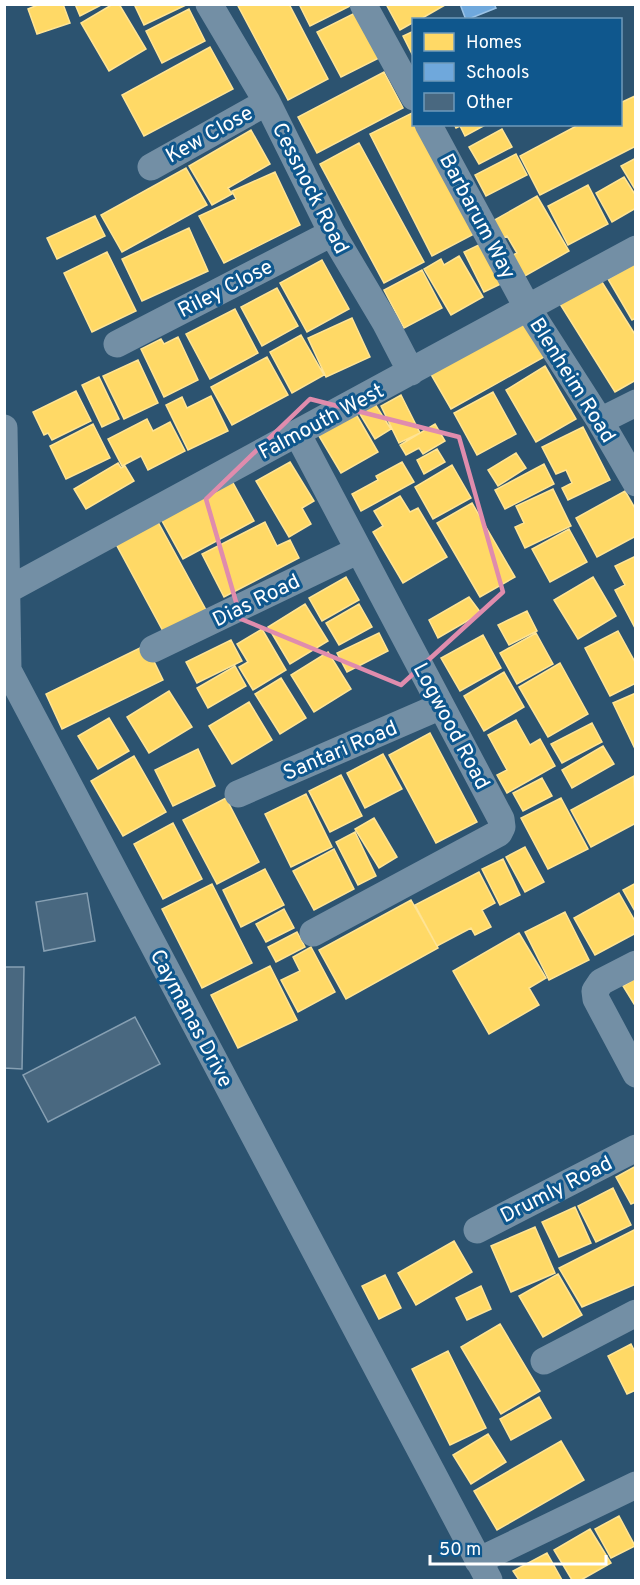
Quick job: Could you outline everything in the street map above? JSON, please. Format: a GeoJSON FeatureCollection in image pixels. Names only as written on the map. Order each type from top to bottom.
{"type":"FeatureCollection","features":[{"type":"Feature","properties":{"kind":"street","name":"Cessnock Road"},"geometry":{"type":"LineString","coordinates":[[209,4],[267,102],[332,233],[385,322],[411,372]]}},
{"type":"Feature","properties":{"kind":"street"},"geometry":{"type":"LineString","coordinates":[[363,4],[412,93]]}},
{"type":"Feature","properties":{"kind":"street","name":"Kew Close"},"geometry":{"type":"LineString","coordinates":[[151,167],[267,102]]}},
{"type":"Feature","properties":{"kind":"street","name":"Barbarum Way"},"geometry":{"type":"LineString","coordinates":[[429,126],[527,307]]}},
{"type":"Feature","properties":{"kind":"street","name":"Riley Close"},"geometry":{"type":"LineString","coordinates":[[117,344],[332,233]]}},
{"type":"Feature","properties":{"kind":"street","name":"Falmouth West"},"geometry":{"type":"LineString","coordinates":[[6,591],[636,249]]}},
{"type":"Feature","properties":{"kind":"street","name":"Blenheim Road"},"geometry":{"type":"LineString","coordinates":[[527,307],[600,421],[636,483]]}},
{"type":"Feature","properties":{"kind":"street"},"geometry":{"type":"LineString","coordinates":[[600,421],[636,403]]}},
{"type":"Feature","properties":{"kind":"street","name":"Caymanas Drive"},"geometry":{"type":"LineString","coordinates":[[4,428],[8,670],[483,1571]]}},
{"type":"Feature","properties":{"kind":"street","name":"Logwood Road"},"geometry":{"type":"LineString","coordinates":[[297,433],[501,819],[502,827],[499,833],[313,933]]}},
{"type":"Feature","properties":{"kind":"street","name":"Dias Road"},"geometry":{"type":"LineString","coordinates":[[153,649],[359,550]]}},
{"type":"Feature","properties":{"kind":"street","name":"Santari Road"},"geometry":{"type":"LineString","coordinates":[[238,794],[441,706]]}},
{"type":"Feature","properties":{"kind":"street"},"geometry":{"type":"LineString","coordinates":[[636,964],[601,982],[595,991],[596,999],[636,1074]]}},
{"type":"Feature","properties":{"kind":"street","name":"Drumly Road"},"geometry":{"type":"LineString","coordinates":[[477,1230],[636,1148]]}},
{"type":"Feature","properties":{"kind":"street"},"geometry":{"type":"LineString","coordinates":[[544,1361],[636,1313]]}},
{"type":"Feature","properties":{"kind":"street"},"geometry":{"type":"LineString","coordinates":[[483,1571],[636,1485]]}},
{"type":"Feature","properties":{"kind":"highlighted area"},"geometry":{"type":"Polygon","coordinates":[[[310,399],[459,437],[503,592],[401,685],[241,619],[206,499],[310,399]]]}},
{"type":"Feature","properties":{"kind":"building: Homes"},"geometry":{"type":"Polygon","coordinates":[[[40,4],[63,4],[70,23],[37,34],[28,9],[40,4]]]}},
{"type":"Feature","properties":{"kind":"building: Homes"},"geometry":{"type":"Polygon","coordinates":[[[75,4],[103,4],[80,16],[75,4]]]}},
{"type":"Feature","properties":{"kind":"building: Homes"},"geometry":{"type":"Polygon","coordinates":[[[113,4],[119,4],[146,49],[109,71],[81,23],[113,4]]]}},
{"type":"Feature","properties":{"kind":"building: Homes"},"geometry":{"type":"Polygon","coordinates":[[[134,4],[186,4],[186,5],[144,25],[134,4]]]}},
{"type":"Feature","properties":{"kind":"building: Homes"},"geometry":{"type":"Polygon","coordinates":[[[237,4],[289,4],[328,79],[288,100],[237,4]]]}},
{"type":"Feature","properties":{"kind":"building: Homes"},"geometry":{"type":"Polygon","coordinates":[[[299,4],[352,4],[352,5],[310,26],[299,4]]]}},
{"type":"Feature","properties":{"kind":"building: Homes"},"geometry":{"type":"Polygon","coordinates":[[[386,4],[445,4],[422,18],[412,18],[412,23],[400,30],[386,4]]]}},
{"type":"Feature","properties":{"kind":"building: Homes"},"geometry":{"type":"Polygon","coordinates":[[[189,9],[205,41],[162,63],[146,31],[189,9]]]}},
{"type":"Feature","properties":{"kind":"building: Homes"},"geometry":{"type":"Polygon","coordinates":[[[359,11],[383,56],[341,77],[317,32],[359,11]]]}},
{"type":"Feature","properties":{"kind":"building: Homes"},"geometry":{"type":"Polygon","coordinates":[[[412,32],[412,54],[403,36],[412,32]]]}},
{"type":"Feature","properties":{"kind":"building: Homes"},"geometry":{"type":"Polygon","coordinates":[[[210,47],[233,89],[144,136],[122,95],[210,47]]]}},
{"type":"Feature","properties":{"kind":"building: Homes"},"geometry":{"type":"Polygon","coordinates":[[[384,72],[403,108],[317,153],[298,117],[384,72]]]}},
{"type":"Feature","properties":{"kind":"building: Homes"},"geometry":{"type":"Polygon","coordinates":[[[635,96],[636,146],[540,195],[520,156],[576,126],[622,126],[622,102],[635,96]]]}},
{"type":"Feature","properties":{"kind":"building: Homes"},"geometry":{"type":"Polygon","coordinates":[[[412,113],[412,126],[419,126],[474,234],[432,256],[370,134],[412,113]]]}},
{"type":"Feature","properties":{"kind":"building: Homes"},"geometry":{"type":"Polygon","coordinates":[[[460,126],[483,126],[465,136],[460,126]]]}},
{"type":"Feature","properties":{"kind":"building: Homes"},"geometry":{"type":"Polygon","coordinates":[[[502,129],[512,147],[479,164],[469,147],[502,129]]]}},
{"type":"Feature","properties":{"kind":"building: Homes"},"geometry":{"type":"Polygon","coordinates":[[[251,130],[270,164],[228,188],[232,194],[212,205],[189,166],[251,130]]]}},
{"type":"Feature","properties":{"kind":"building: Homes"},"geometry":{"type":"Polygon","coordinates":[[[359,143],[424,262],[384,283],[320,164],[359,143]]]}},
{"type":"Feature","properties":{"kind":"building: Homes"},"geometry":{"type":"Polygon","coordinates":[[[516,154],[527,175],[486,196],[475,175],[516,154]]]}},
{"type":"Feature","properties":{"kind":"building: Homes"},"geometry":{"type":"Polygon","coordinates":[[[636,158],[636,191],[621,166],[636,158]]]}},
{"type":"Feature","properties":{"kind":"building: Homes"},"geometry":{"type":"Polygon","coordinates":[[[186,168],[207,205],[122,252],[101,215],[186,168]]]}},
{"type":"Feature","properties":{"kind":"building: Homes"},"geometry":{"type":"Polygon","coordinates":[[[275,172],[300,225],[224,263],[199,216],[236,199],[232,191],[275,172]]]}},
{"type":"Feature","properties":{"kind":"building: Homes"},"geometry":{"type":"Polygon","coordinates":[[[624,177],[636,196],[636,208],[612,222],[596,193],[624,177]]]}},
{"type":"Feature","properties":{"kind":"building: Homes"},"geometry":{"type":"Polygon","coordinates":[[[588,185],[608,224],[568,245],[548,206],[588,185]]]}},
{"type":"Feature","properties":{"kind":"building: Homes"},"geometry":{"type":"Polygon","coordinates":[[[537,196],[569,251],[523,277],[511,256],[517,253],[507,236],[501,239],[491,222],[537,196]]]}},
{"type":"Feature","properties":{"kind":"building: Homes"},"geometry":{"type":"Polygon","coordinates":[[[95,216],[105,236],[57,259],[47,238],[95,216]]]}},
{"type":"Feature","properties":{"kind":"building: Homes"},"geometry":{"type":"Polygon","coordinates":[[[189,228],[208,271],[142,301],[122,259],[189,228]]]}},
{"type":"Feature","properties":{"kind":"building: Homes"},"geometry":{"type":"Polygon","coordinates":[[[485,242],[505,282],[484,292],[464,252],[485,242]]]}},
{"type":"Feature","properties":{"kind":"building: Homes"},"geometry":{"type":"Polygon","coordinates":[[[107,252],[136,311],[92,332],[64,273],[107,252]]]}},
{"type":"Feature","properties":{"kind":"building: Homes"},"geometry":{"type":"Polygon","coordinates":[[[459,256],[483,297],[451,315],[424,269],[441,259],[444,265],[459,256]]]}},
{"type":"Feature","properties":{"kind":"building: Homes"},"geometry":{"type":"Polygon","coordinates":[[[322,260],[349,309],[307,332],[280,283],[322,260]]]}},
{"type":"Feature","properties":{"kind":"building: Homes"},"geometry":{"type":"Polygon","coordinates":[[[636,263],[636,318],[632,320],[608,279],[636,263]]]}},
{"type":"Feature","properties":{"kind":"building: Homes"},"geometry":{"type":"Polygon","coordinates":[[[422,270],[442,308],[404,328],[384,290],[422,270]]]}},
{"type":"Feature","properties":{"kind":"building: Homes"},"geometry":{"type":"Polygon","coordinates":[[[600,279],[636,336],[636,380],[615,392],[560,304],[600,279]]]}},
{"type":"Feature","properties":{"kind":"building: Homes"},"geometry":{"type":"Polygon","coordinates":[[[277,288],[298,326],[262,346],[241,307],[277,288]]]}},
{"type":"Feature","properties":{"kind":"building: Homes"},"geometry":{"type":"Polygon","coordinates":[[[235,309],[258,353],[210,379],[186,334],[235,309]]]}},
{"type":"Feature","properties":{"kind":"building: Homes"},"geometry":{"type":"Polygon","coordinates":[[[352,318],[370,357],[326,377],[308,338],[352,318]]]}},
{"type":"Feature","properties":{"kind":"building: Homes"},"geometry":{"type":"Polygon","coordinates":[[[522,319],[544,357],[451,409],[429,371],[522,319]]]}},
{"type":"Feature","properties":{"kind":"building: Homes"},"geometry":{"type":"Polygon","coordinates":[[[301,335],[324,375],[292,393],[270,352],[301,335]]]}},
{"type":"Feature","properties":{"kind":"building: Homes"},"geometry":{"type":"Polygon","coordinates":[[[178,337],[198,380],[164,397],[141,349],[161,339],[164,344],[178,337]]]}},
{"type":"Feature","properties":{"kind":"building: Homes"},"geometry":{"type":"Polygon","coordinates":[[[267,357],[288,395],[232,425],[211,387],[267,357]]]}},
{"type":"Feature","properties":{"kind":"building: Homes"},"geometry":{"type":"Polygon","coordinates":[[[138,360],[158,403],[124,419],[103,376],[138,360]]]}},
{"type":"Feature","properties":{"kind":"building: Homes"},"geometry":{"type":"Polygon","coordinates":[[[545,366],[576,419],[536,442],[506,390],[545,366]]]}},
{"type":"Feature","properties":{"kind":"building: Homes"},"geometry":{"type":"Polygon","coordinates":[[[99,377],[119,419],[102,427],[82,385],[99,377]]]}},
{"type":"Feature","properties":{"kind":"building: Homes"},"geometry":{"type":"Polygon","coordinates":[[[76,391],[91,421],[52,440],[48,433],[44,435],[33,412],[76,391]]]}},
{"type":"Feature","properties":{"kind":"building: Homes"},"geometry":{"type":"Polygon","coordinates":[[[493,392],[516,434],[477,455],[454,413],[493,392]]]}},
{"type":"Feature","properties":{"kind":"building: Homes"},"geometry":{"type":"Polygon","coordinates":[[[401,395],[420,433],[399,443],[381,406],[401,395]]]}},
{"type":"Feature","properties":{"kind":"building: Homes"},"geometry":{"type":"Polygon","coordinates":[[[211,396],[228,431],[188,450],[166,405],[182,397],[187,408],[211,396]]]}},
{"type":"Feature","properties":{"kind":"building: Homes"},"geometry":{"type":"Polygon","coordinates":[[[373,401],[391,429],[375,439],[358,411],[373,401]]]}},
{"type":"Feature","properties":{"kind":"building: Homes"},"geometry":{"type":"Polygon","coordinates":[[[353,409],[378,452],[341,473],[316,431],[353,409]]]}},
{"type":"Feature","properties":{"kind":"building: Homes"},"geometry":{"type":"Polygon","coordinates":[[[147,419],[153,431],[170,422],[185,451],[148,470],[141,456],[122,466],[108,439],[147,419]]]}},
{"type":"Feature","properties":{"kind":"building: Homes"},"geometry":{"type":"Polygon","coordinates":[[[93,424],[110,458],[66,479],[50,446],[93,424]]]}},
{"type":"Feature","properties":{"kind":"building: Homes"},"geometry":{"type":"Polygon","coordinates":[[[435,424],[445,441],[423,454],[419,448],[406,455],[400,445],[435,424]]]}},
{"type":"Feature","properties":{"kind":"building: Homes"},"geometry":{"type":"Polygon","coordinates":[[[583,427],[610,480],[568,500],[562,488],[572,483],[566,470],[556,474],[542,447],[583,427]]]}},
{"type":"Feature","properties":{"kind":"building: Homes"},"geometry":{"type":"Polygon","coordinates":[[[437,449],[445,462],[424,474],[417,460],[437,449]]]}},
{"type":"Feature","properties":{"kind":"building: Homes"},"geometry":{"type":"Polygon","coordinates":[[[516,453],[526,468],[498,486],[488,470],[516,453]]]}},
{"type":"Feature","properties":{"kind":"building: Homes"},"geometry":{"type":"Polygon","coordinates":[[[290,462],[314,501],[302,508],[311,524],[289,537],[256,481],[290,462]]]}},
{"type":"Feature","properties":{"kind":"building: Homes"},"geometry":{"type":"Polygon","coordinates":[[[402,462],[414,482],[361,511],[352,494],[378,480],[376,476],[402,462]]]}},
{"type":"Feature","properties":{"kind":"building: Homes"},"geometry":{"type":"Polygon","coordinates":[[[118,463],[121,468],[125,466],[134,481],[86,509],[74,489],[118,463]]]}},
{"type":"Feature","properties":{"kind":"building: Homes"},"geometry":{"type":"Polygon","coordinates":[[[544,464],[554,484],[505,509],[495,490],[544,464]]]}},
{"type":"Feature","properties":{"kind":"building: Homes"},"geometry":{"type":"Polygon","coordinates":[[[452,465],[471,498],[433,519],[415,487],[452,465]]]}},
{"type":"Feature","properties":{"kind":"building: Homes"},"geometry":{"type":"Polygon","coordinates":[[[232,481],[254,521],[183,559],[161,519],[232,481]]]}},
{"type":"Feature","properties":{"kind":"building: Homes"},"geometry":{"type":"Polygon","coordinates":[[[553,489],[571,526],[525,548],[515,527],[524,523],[516,506],[553,489]]]}},
{"type":"Feature","properties":{"kind":"building: Homes"},"geometry":{"type":"Polygon","coordinates":[[[625,491],[636,510],[636,536],[597,557],[576,518],[625,491]]]}},
{"type":"Feature","properties":{"kind":"building: Homes"},"geometry":{"type":"Polygon","coordinates":[[[400,496],[410,512],[418,508],[447,557],[403,583],[373,532],[383,526],[374,511],[400,496]]]}},
{"type":"Feature","properties":{"kind":"building: Homes"},"geometry":{"type":"Polygon","coordinates":[[[472,503],[515,577],[480,597],[437,523],[472,503]]]}},
{"type":"Feature","properties":{"kind":"building: Homes"},"geometry":{"type":"Polygon","coordinates":[[[158,522],[206,610],[164,633],[116,544],[158,522]]]}},
{"type":"Feature","properties":{"kind":"building: Homes"},"geometry":{"type":"Polygon","coordinates":[[[265,522],[277,546],[290,540],[299,558],[224,597],[202,554],[265,522]]]}},
{"type":"Feature","properties":{"kind":"building: Homes"},"geometry":{"type":"Polygon","coordinates":[[[569,529],[587,562],[550,582],[532,549],[569,529]]]}},
{"type":"Feature","properties":{"kind":"building: Homes"},"geometry":{"type":"Polygon","coordinates":[[[636,556],[636,630],[615,590],[625,585],[615,566],[636,556]]]}},
{"type":"Feature","properties":{"kind":"building: Homes"},"geometry":{"type":"Polygon","coordinates":[[[346,577],[359,600],[322,621],[309,598],[346,577]]]}},
{"type":"Feature","properties":{"kind":"building: Homes"},"geometry":{"type":"Polygon","coordinates":[[[593,577],[616,616],[578,639],[554,600],[593,577]]]}},
{"type":"Feature","properties":{"kind":"building: Homes"},"geometry":{"type":"Polygon","coordinates":[[[469,597],[481,613],[438,638],[429,620],[469,597]]]}},
{"type":"Feature","properties":{"kind":"building: Homes"},"geometry":{"type":"Polygon","coordinates":[[[305,604],[328,641],[290,664],[268,627],[305,604]]]}},
{"type":"Feature","properties":{"kind":"building: Homes"},"geometry":{"type":"Polygon","coordinates":[[[359,604],[372,627],[339,645],[326,623],[359,604]]]}},
{"type":"Feature","properties":{"kind":"building: Homes"},"geometry":{"type":"Polygon","coordinates":[[[527,611],[537,631],[509,645],[498,625],[527,611]]]}},
{"type":"Feature","properties":{"kind":"building: Homes"},"geometry":{"type":"Polygon","coordinates":[[[262,629],[286,670],[253,690],[239,667],[248,662],[237,644],[262,629]]]}},
{"type":"Feature","properties":{"kind":"building: Homes"},"geometry":{"type":"Polygon","coordinates":[[[618,631],[636,664],[636,683],[610,696],[585,648],[618,631]]]}},
{"type":"Feature","properties":{"kind":"building: Homes"},"geometry":{"type":"Polygon","coordinates":[[[379,633],[388,651],[347,672],[337,653],[379,633]]]}},
{"type":"Feature","properties":{"kind":"building: Homes"},"geometry":{"type":"Polygon","coordinates":[[[536,633],[553,664],[517,684],[500,653],[536,633]]]}},
{"type":"Feature","properties":{"kind":"building: Homes"},"geometry":{"type":"Polygon","coordinates":[[[483,635],[501,668],[460,691],[441,658],[483,635]]]}},
{"type":"Feature","properties":{"kind":"building: Homes"},"geometry":{"type":"Polygon","coordinates":[[[231,640],[242,661],[197,683],[186,662],[231,640]]]}},
{"type":"Feature","properties":{"kind":"building: Homes"},"geometry":{"type":"Polygon","coordinates":[[[146,645],[163,680],[62,729],[46,694],[146,645]]]}},
{"type":"Feature","properties":{"kind":"building: Homes"},"geometry":{"type":"Polygon","coordinates":[[[328,652],[351,689],[314,712],[291,675],[328,652]]]}},
{"type":"Feature","properties":{"kind":"building: Homes"},"geometry":{"type":"Polygon","coordinates":[[[560,663],[588,714],[548,737],[519,687],[560,663]]]}},
{"type":"Feature","properties":{"kind":"building: Homes"},"geometry":{"type":"Polygon","coordinates":[[[235,666],[246,686],[208,708],[197,688],[235,666]]]}},
{"type":"Feature","properties":{"kind":"building: Homes"},"geometry":{"type":"Polygon","coordinates":[[[504,672],[524,707],[484,731],[464,696],[504,672]]]}},
{"type":"Feature","properties":{"kind":"building: Homes"},"geometry":{"type":"Polygon","coordinates":[[[281,678],[306,718],[280,734],[255,694],[281,678]]]}},
{"type":"Feature","properties":{"kind":"building: Homes"},"geometry":{"type":"Polygon","coordinates":[[[169,691],[192,727],[149,753],[127,717],[169,691]]]}},
{"type":"Feature","properties":{"kind":"building: Homes"},"geometry":{"type":"Polygon","coordinates":[[[636,693],[636,751],[613,703],[636,693]]]}},
{"type":"Feature","properties":{"kind":"building: Homes"},"geometry":{"type":"Polygon","coordinates":[[[249,702],[272,740],[232,764],[209,726],[249,702]]]}},
{"type":"Feature","properties":{"kind":"building: Homes"},"geometry":{"type":"Polygon","coordinates":[[[109,718],[129,751],[98,769],[78,736],[109,718]]]}},
{"type":"Feature","properties":{"kind":"building: Homes"},"geometry":{"type":"Polygon","coordinates":[[[516,720],[530,745],[540,739],[555,766],[507,793],[497,775],[507,770],[488,735],[516,720]]]}},
{"type":"Feature","properties":{"kind":"building: Homes"},"geometry":{"type":"Polygon","coordinates":[[[592,723],[602,742],[562,763],[551,744],[592,723]]]}},
{"type":"Feature","properties":{"kind":"building: Homes"},"geometry":{"type":"Polygon","coordinates":[[[430,733],[477,822],[436,843],[389,755],[430,733]]]}},
{"type":"Feature","properties":{"kind":"building: Homes"},"geometry":{"type":"Polygon","coordinates":[[[603,746],[614,764],[572,788],[562,770],[603,746]]]}},
{"type":"Feature","properties":{"kind":"building: Homes"},"geometry":{"type":"Polygon","coordinates":[[[198,749],[215,786],[173,806],[155,770],[198,749]]]}},
{"type":"Feature","properties":{"kind":"building: Homes"},"geometry":{"type":"Polygon","coordinates":[[[383,754],[402,789],[365,808],[347,773],[383,754]]]}},
{"type":"Feature","properties":{"kind":"building: Homes"},"geometry":{"type":"Polygon","coordinates":[[[134,756],[166,812],[123,836],[91,781],[134,756]]]}},
{"type":"Feature","properties":{"kind":"building: Homes"},"geometry":{"type":"Polygon","coordinates":[[[341,775],[362,816],[330,832],[309,791],[341,775]]]}},
{"type":"Feature","properties":{"kind":"building: Homes"},"geometry":{"type":"Polygon","coordinates":[[[634,776],[636,823],[591,847],[571,810],[634,776]]]}},
{"type":"Feature","properties":{"kind":"building: Homes"},"geometry":{"type":"Polygon","coordinates":[[[542,778],[552,796],[523,811],[513,793],[542,778]]]}},
{"type":"Feature","properties":{"kind":"building: Homes"},"geometry":{"type":"Polygon","coordinates":[[[306,794],[332,847],[291,867],[265,814],[306,794]]]}},
{"type":"Feature","properties":{"kind":"building: Homes"},"geometry":{"type":"Polygon","coordinates":[[[226,798],[259,862],[217,884],[183,820],[226,798]]]}},
{"type":"Feature","properties":{"kind":"building: Homes"},"geometry":{"type":"Polygon","coordinates":[[[561,798],[588,849],[548,869],[521,818],[561,798]]]}},
{"type":"Feature","properties":{"kind":"building: Homes"},"geometry":{"type":"Polygon","coordinates":[[[374,818],[397,857],[379,868],[355,829],[374,818]]]}},
{"type":"Feature","properties":{"kind":"building: Homes"},"geometry":{"type":"Polygon","coordinates":[[[173,823],[202,879],[163,899],[134,844],[173,823]]]}},
{"type":"Feature","properties":{"kind":"building: Homes"},"geometry":{"type":"Polygon","coordinates":[[[355,832],[376,876],[358,885],[336,842],[355,832]]]}},
{"type":"Feature","properties":{"kind":"building: Homes"},"geometry":{"type":"Polygon","coordinates":[[[525,847],[544,882],[525,892],[506,857],[525,847]]]}},
{"type":"Feature","properties":{"kind":"building: Homes"},"geometry":{"type":"Polygon","coordinates":[[[334,849],[354,889],[314,910],[293,871],[334,849]]]}},
{"type":"Feature","properties":{"kind":"building: Homes"},"geometry":{"type":"Polygon","coordinates":[[[503,859],[520,895],[500,905],[482,869],[503,859]]]}},
{"type":"Feature","properties":{"kind":"building: Homes"},"geometry":{"type":"Polygon","coordinates":[[[265,869],[284,905],[241,927],[223,890],[265,869]]]}},
{"type":"Feature","properties":{"kind":"building: Homes"},"geometry":{"type":"Polygon","coordinates":[[[479,872],[495,903],[482,910],[491,927],[475,935],[471,928],[437,946],[415,905],[479,872]]]}},
{"type":"Feature","properties":{"kind":"building: Homes"},"geometry":{"type":"Polygon","coordinates":[[[636,883],[636,913],[623,890],[636,883]]]}},
{"type":"Feature","properties":{"kind":"building: Homes"},"geometry":{"type":"Polygon","coordinates":[[[212,884],[252,963],[202,988],[162,909],[212,884]]]}},
{"type":"Feature","properties":{"kind":"building: Homes"},"geometry":{"type":"Polygon","coordinates":[[[619,893],[636,923],[636,933],[595,955],[574,918],[619,893]]]}},
{"type":"Feature","properties":{"kind":"building: Homes"},"geometry":{"type":"Polygon","coordinates":[[[411,900],[438,948],[346,999],[319,950],[411,900]]]}},
{"type":"Feature","properties":{"kind":"building: Homes"},"geometry":{"type":"Polygon","coordinates":[[[284,909],[294,928],[266,942],[256,924],[284,909]]]}},
{"type":"Feature","properties":{"kind":"building: Homes"},"geometry":{"type":"Polygon","coordinates":[[[565,912],[589,960],[549,980],[525,932],[565,912]]]}},
{"type":"Feature","properties":{"kind":"building: Homes"},"geometry":{"type":"Polygon","coordinates":[[[297,932],[305,947],[276,962],[268,947],[297,932]]]}},
{"type":"Feature","properties":{"kind":"building: Homes"},"geometry":{"type":"Polygon","coordinates":[[[519,933],[546,978],[529,988],[539,1005],[489,1034],[453,971],[519,933]]]}},
{"type":"Feature","properties":{"kind":"building: Homes"},"geometry":{"type":"Polygon","coordinates":[[[311,947],[335,992],[298,1012],[281,980],[300,971],[293,957],[311,947]]]}},
{"type":"Feature","properties":{"kind":"building: Homes"},"geometry":{"type":"Polygon","coordinates":[[[270,966],[297,1020],[238,1048],[211,995],[270,966]]]}},
{"type":"Feature","properties":{"kind":"building: Homes"},"geometry":{"type":"Polygon","coordinates":[[[636,978],[636,1007],[623,986],[636,978]]]}},
{"type":"Feature","properties":{"kind":"building: Homes"},"geometry":{"type":"Polygon","coordinates":[[[636,1166],[636,1202],[631,1204],[616,1177],[636,1166]]]}},
{"type":"Feature","properties":{"kind":"building: Homes"},"geometry":{"type":"Polygon","coordinates":[[[613,1188],[631,1225],[596,1242],[578,1206],[613,1188]]]}},
{"type":"Feature","properties":{"kind":"building: Homes"},"geometry":{"type":"Polygon","coordinates":[[[575,1207],[591,1243],[559,1257],[542,1222],[575,1207]]]}},
{"type":"Feature","properties":{"kind":"building: Homes"},"geometry":{"type":"Polygon","coordinates":[[[535,1227],[555,1273],[511,1292],[491,1246],[535,1227]]]}},
{"type":"Feature","properties":{"kind":"building: Homes"},"geometry":{"type":"Polygon","coordinates":[[[636,1229],[636,1284],[582,1307],[559,1268],[636,1229]]]}},
{"type":"Feature","properties":{"kind":"building: Homes"},"geometry":{"type":"Polygon","coordinates":[[[454,1241],[472,1272],[416,1305],[398,1273],[454,1241]]]}},
{"type":"Feature","properties":{"kind":"building: Homes"},"geometry":{"type":"Polygon","coordinates":[[[558,1274],[582,1315],[543,1337],[519,1296],[558,1274]]]}},
{"type":"Feature","properties":{"kind":"building: Homes"},"geometry":{"type":"Polygon","coordinates":[[[385,1275],[401,1308],[379,1319],[362,1286],[385,1275]]]}},
{"type":"Feature","properties":{"kind":"building: Homes"},"geometry":{"type":"Polygon","coordinates":[[[481,1286],[491,1309],[467,1320],[456,1298],[481,1286]]]}},
{"type":"Feature","properties":{"kind":"building: Homes"},"geometry":{"type":"Polygon","coordinates":[[[500,1324],[540,1391],[501,1414],[461,1347],[500,1324]]]}},
{"type":"Feature","properties":{"kind":"building: Homes"},"geometry":{"type":"Polygon","coordinates":[[[631,1344],[636,1354],[636,1390],[627,1394],[608,1356],[631,1344]]]}},
{"type":"Feature","properties":{"kind":"building: Homes"},"geometry":{"type":"Polygon","coordinates":[[[448,1351],[486,1428],[450,1445],[412,1369],[448,1351]]]}},
{"type":"Feature","properties":{"kind":"building: Homes"},"geometry":{"type":"Polygon","coordinates":[[[539,1397],[551,1418],[511,1440],[500,1419],[539,1397]]]}},
{"type":"Feature","properties":{"kind":"building: Homes"},"geometry":{"type":"Polygon","coordinates":[[[488,1434],[506,1462],[471,1484],[453,1455],[488,1434]]]}},
{"type":"Feature","properties":{"kind":"building: Homes"},"geometry":{"type":"Polygon","coordinates":[[[561,1441],[584,1480],[497,1530],[474,1491],[561,1441]]]}},
{"type":"Feature","properties":{"kind":"building: Homes"},"geometry":{"type":"Polygon","coordinates":[[[619,1516],[635,1546],[611,1558],[595,1529],[619,1516]]]}},
{"type":"Feature","properties":{"kind":"building: Homes"},"geometry":{"type":"Polygon","coordinates":[[[590,1529],[611,1563],[581,1580],[572,1580],[554,1550],[590,1529]]]}},
{"type":"Feature","properties":{"kind":"building: Homes"},"geometry":{"type":"Polygon","coordinates":[[[547,1553],[562,1580],[519,1580],[513,1571],[547,1553]]]}},
{"type":"Feature","properties":{"kind":"building: Schools"},"geometry":{"type":"Polygon","coordinates":[[[460,4],[494,4],[496,8],[471,18],[465,18],[460,4]]]}},
{"type":"Feature","properties":{"kind":"building: Other"},"geometry":{"type":"Polygon","coordinates":[[[87,893],[95,941],[44,951],[36,902],[87,893]]]}},
{"type":"Feature","properties":{"kind":"building: Other"},"geometry":{"type":"Polygon","coordinates":[[[4,967],[24,967],[22,1069],[4,1068],[4,967]]]}},
{"type":"Feature","properties":{"kind":"building: Other"},"geometry":{"type":"Polygon","coordinates":[[[135,1017],[160,1064],[48,1122],[23,1075],[135,1017]]]}}]}
